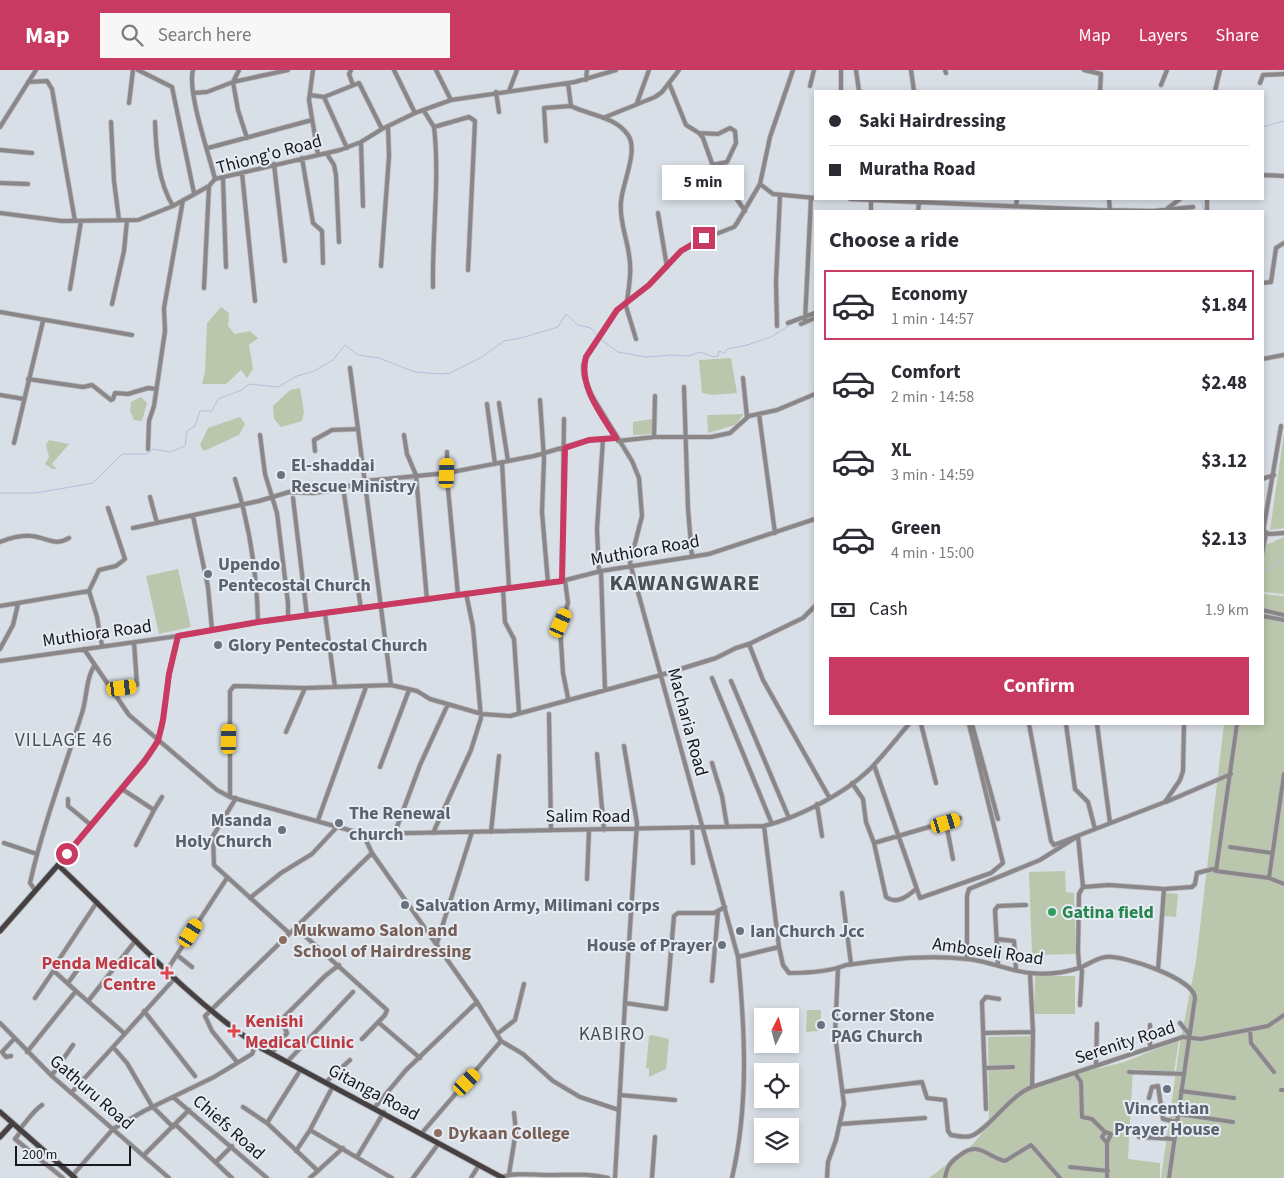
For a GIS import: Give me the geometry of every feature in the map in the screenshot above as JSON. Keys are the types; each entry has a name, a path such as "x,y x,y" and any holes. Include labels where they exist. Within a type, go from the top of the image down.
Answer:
{"main road":[{"path":"0,931 58,865"},
{"name":"Gitanga Road","path":"58,865 210,1011 256,1044 502,1177"},
{"path":"0,1112 74,1177"},
{"path":"0,1136 12,1124"}],"street":[{"path":"0,127 36,70"},
{"path":"129,103 133,70"},
{"path":"138,70 172,87 194,193"},
{"path":"193,70 191,76 193,93 215,179"},
{"path":"239,70 233,82 238,110 247,138"},
{"path":"193,93 207,92 233,82 288,70"},
{"path":"351,70 349,74 353,85"},
{"path":"394,70 415,113"},
{"path":"436,70 451,100"},
{"path":"509,91 517,70"},
{"path":"586,80 587,70"},
{"name":"Thiong'o Road","path":"0,213 74,221 127,220 148,217 209,186 215,179 223,179 274,164 347,148 415,113 451,100 586,80 616,70"},
{"path":"637,103 649,70"},
{"path":"603,118 655,97 679,70"},
{"name":"Macharia Road","path":"732,1178 741,1126 745,1069 738,957 631,566 631,555 640,524 642,502 637,472 592,396 584,377 583,366 594,343 617,310 649,285 681,251 693,243 734,227 760,184 770,137 793,70"},
{"path":"810,86 814,70"},
{"path":"841,70 841,90"},
{"path":"856,70 859,90"},
{"path":"911,70 914,90"},
{"path":"1084,70 1101,72 1100,90"},
{"path":"1161,85 1167,70"},
{"path":"1215,90 1220,70"},
{"path":"311,71 309,100 318,155"},
{"path":"1260,84 1263,75 1284,74"},
{"path":"28,82 46,81 52,89 74,221"},
{"path":"310,95 324,97 359,83 382,129"},
{"path":"568,83 571,106"},
{"path":"669,83 688,128 699,133 718,134 730,128 735,132 736,143 727,162 712,165"},
{"path":"496,92 499,112"},
{"path":"324,97 347,148"},
{"path":"546,141 544,108 571,106 603,118 624,130 632,142 632,153 620,202 630,260 626,302 636,339"},
{"path":"424,111 434,127 438,150 432,245 433,287"},
{"path":"434,127 469,117 475,121 468,270"},
{"path":"208,148 312,120"},
{"path":"111,122 114,181 119,220"},
{"path":"155,122 156,143 165,193 172,206"},
{"path":"381,266 388,126"},
{"path":"699,133 712,165 715,186 732,192 745,211"},
{"path":"361,142 363,206"},
{"path":"0,150 32,153"},
{"path":"326,154 334,165 336,175 340,242"},
{"path":"302,158 313,223 322,231 324,263"},
{"path":"274,164 285,261"},
{"path":"242,173 255,301"},
{"path":"1264,175 1284,176"},
{"path":"223,179 226,267"},
{"path":"0,183 28,184"},
{"path":"760,184 764,190 780,196 813,198 804,319"},
{"path":"204,288 209,186"},
{"path":"777,326 775,309 780,196"},
{"path":"148,449 149,421 165,332 164,308 183,200"},
{"path":"871,200 1016,206 1039,210"},
{"path":"1016,206 1017,200"},
{"path":"1168,208 1179,200"},
{"path":"918,210 919,202"},
{"path":"1147,210 1168,208 1172,210 1193,207"},
{"path":"658,212 667,267"},
{"path":"112,304 124,252 127,220"},
{"path":"70,289 81,221"},
{"path":"1264,283 1271,282 1276,248 1284,243"},
{"path":"0,312 43,321 132,334"},
{"path":"804,319 814,314"},
{"path":"788,323 814,318"},
{"path":"14,443 43,321"},
{"path":"1264,359 1284,355"},
{"path":"350,368 391,686"},
{"path":"743,378 747,417"},
{"path":"28,379 83,388 92,385 111,400 115,393 128,394 148,388 156,389"},
{"path":"684,387 692,557"},
{"path":"133,528 272,498 289,492 313,493 365,481 447,473 544,453 589,440 711,437 730,433 747,417 777,410 814,394"},
{"path":"0,395 24,400"},
{"path":"654,437 655,396"},
{"path":"540,400 544,453 542,512 548,583"},
{"path":"499,403 508,461"},
{"path":"487,404 495,464"},
{"path":"759,414 775,533"},
{"path":"564,419 563,580 568,603 560,627 568,698"},
{"path":"1264,544 1266,533 1264,526 1281,426"},
{"path":"315,451 314,443 318,437 332,430 358,429"},
{"path":"260,435 265,474 277,514 288,603 288,618"},
{"path":"404,435 407,454 416,475 427,600"},
{"path":"603,439 597,536 605,690"},
{"path":"448,452 447,473 458,594"},
{"path":"502,462 509,588"},
{"path":"1264,478 1274,475"},
{"path":"235,479 243,504 258,578 258,622"},
{"path":"343,487 361,609"},
{"path":"150,498 157,524"},
{"path":"293,498 307,616"},
{"path":"102,646 97,617 88,591 99,570 122,563 125,559 108,508"},
{"path":"193,516 208,586 212,630"},
{"name":"Muthiora Road","path":"0,661 178,636 258,622 548,583 631,566 692,557 740,545 814,519"},
{"path":"1266,533 1284,532"},
{"path":"0,542 29,536 54,542 63,542 69,538"},
{"path":"503,589 505,622 514,639 520,712"},
{"path":"0,606 88,591"},
{"path":"433,833 471,750 482,714 466,593"},
{"path":"0,649 13,624 18,604"},
{"path":"84,649 129,715 217,790 230,797 231,688 237,686 305,688 391,686 482,714 510,716 568,698 605,690 716,658 803,618 814,607"},
{"path":"1264,610 1284,615"},
{"path":"325,614 335,687"},
{"path":"1264,616 1284,620"},
{"path":"58,865 122,789 158,741 163,720 169,674 178,636"},
{"path":"111,689 137,685 134,642"},
{"path":"749,644 763,680 829,797"},
{"path":"35,890 30,883 37,854 83,710 91,672 95,665"},
{"path":"712,678 772,824"},
{"path":"731,681 789,818"},
{"path":"318,820 366,687"},
{"path":"286,732 305,688"},
{"path":"380,767 409,690"},
{"path":"394,835 420,765 448,704"},
{"path":"549,714 551,830"},
{"name":"Salim Road","path":"230,797 363,834 394,835 764,826 789,818 852,783 874,765 907,725"},
{"path":"921,725 936,782"},
{"path":"970,725 998,819"},
{"path":"874,765 919,896 924,899 991,872 1003,863 970,725"},
{"path":"1029,725 1051,841 1054,845 1162,804 1230,774"},
{"path":"1066,725 1075,790 1088,802 1095,829"},
{"path":"1097,725 1110,823"},
{"path":"1162,804 1176,787 1183,771 1184,725"},
{"path":"1216,872 1220,832 1237,725"},
{"path":"615,1178 637,829 624,746"},
{"path":"597,754 604,830"},
{"path":"491,832 499,756"},
{"path":"712,763 722,796 726,826"},
{"path":"1269,878 1284,774"},
{"path":"852,783 862,794 866,822 874,843 886,897 890,900 904,899 916,889"},
{"path":"122,789 154,810"},
{"path":"136,845 162,797"},
{"path":"236,798 212,840 214,865 289,933"},
{"path":"68,799 68,806 91,825"},
{"path":"816,804 822,836"},
{"path":"874,843 960,818"},
{"path":"946,823 953,859"},
{"name":"Amboseli Road","path":"764,826 779,947 783,965 789,973 838,968 851,964 914,956 968,959 1030,973 1050,974 1080,968 1095,959 1110,956 1158,970 1179,979 1195,994 1168,1178"},
{"path":"250,898 281,873 312,854 337,827"},
{"path":"692,827 693,863"},
{"path":"587,879 589,830"},
{"path":"437,943 472,832"},
{"path":"363,834 372,853 437,943 501,1041 523,1054 553,1082 597,1104 619,1110"},
{"path":"1078,836 1083,888 1079,894 1078,951 1080,1005"},
{"path":"968,959 967,896 969,889 1040,860 1078,836"},
{"path":"4,843 37,854"},
{"path":"1230,847 1272,853"},
{"path":"237,1062 208,1024 206,1016 372,853"},
{"path":"1083,888 1109,886 1164,889 1192,887 1195,884 1198,873 1213,869 1216,872 1269,878 1284,884"},
{"path":"167,970 227,878"},
{"path":"1158,970 1164,889"},
{"path":"842,893 851,964"},
{"path":"34,998 97,902"},
{"path":"998,965 996,908 1026,905"},
{"path":"625,1003 666,1009 674,916 678,913 718,912 725,907"},
{"path":"712,981 718,912"},
{"path":"295,927 387,1010 362,1039"},
{"path":"997,939 1014,941 1016,969"},
{"path":"89,1000 136,940"},
{"path":"738,957 779,947"},
{"path":"177,955 192,968"},
{"path":"68,983 81,965"},
{"path":"272,1053 287,1033 282,1020 339,965"},
{"path":"827,1178 829,1156 840,1124 844,1104 835,1035 838,968"},
{"path":"54,970 124,1033"},
{"path":"1030,973 1033,1032 1032,1087"},
{"path":"71,1093 175,978"},
{"path":"497,1034 515,1020 524,984"},
{"path":"27,1052 76,991"},
{"path":"288,1062 353,992"},
{"path":"986,1109 982,1000 986,997 999,999"},
{"path":"375,1107 406,1070 477,1002"},
{"path":"144,1011 195,1076"},
{"name":"Serenity Road","path":"842,1092 922,1082 927,1098 945,1100 951,1135 973,1135 1020,1093 1032,1087 1183,1037 1189,1036 1201,1039 1271,1026 1284,1015"},
{"path":"378,1022 420,1058"},
{"path":"1180,1023 1189,1036"},
{"name":"Gathuru Road","path":"0,1024 71,1093 170,1178"},
{"path":"1096,1066 1097,1024"},
{"path":"1150,1026 1150,1048"},
{"path":"1250,1030 1251,1043 1274,1072"},
{"path":"984,1033 1033,1032"},
{"path":"11,1056 6,1057 2,1052 14,1039"},
{"path":"422,1134 501,1041"},
{"path":"74,1177 113,1129 152,1106 211,1078 252,1054 256,1044"},
{"path":"52,1075 73,1045"},
{"path":"113,1047 127,1063 152,1106 232,1178"},
{"path":"326,1082 350,1060"},
{"path":"985,1068 1013,1067"},
{"path":"267,1123 301,1069"},
{"path":"1075,1072 1081,1082 1082,1117 1092,1119 1105,1132 1102,1137 1107,1143 1107,1178"},
{"path":"1129,1072 1184,1074"},
{"path":"296,1150 310,1130 334,1086"},
{"path":"1148,1098 1152,1087 1158,1086 1163,1119 1177,1122"},
{"path":"1181,1091 1234,1098"},
{"path":"620,1095 675,1100"},
{"name":"Chiefs Road","path":"173,1097 267,1178"},
{"path":"42,1105 34,1111 30,1120 20,1131 16,1139 63,1178"},
{"path":"244,1107 267,1123 318,1171"},
{"path":"144,1155 189,1110"},
{"path":"357,1157 384,1112"},
{"path":"509,1174 516,1131 514,1113"},
{"path":"1178,1114 1233,1122"},
{"path":"840,1124 925,1118"},
{"path":"310,1130 392,1178"},
{"path":"652,1178 655,1137"},
{"path":"1139,1137 1174,1140"},
{"path":"29,1151 34,1143"},
{"path":"413,1178 439,1143"},
{"path":"945,1178 951,1162 968,1149 975,1148 1005,1161 1032,1145 1060,1178"},
{"path":"216,1162 232,1146"},
{"path":"310,1178 343,1148"},
{"path":"37,1158 42,1150"},
{"path":"471,1178 479,1165"},
{"path":"1070,1167 1108,1171"},
{"path":"58,1175 63,1168"},
{"path":"502,1177 509,1174 586,1173 608,1178"}],"green space":[{"path":"221,307 229,313 228,326 235,334 250,331 258,338 249,345 253,369 247,378 241,370 226,384 202,384 205,372 207,323"},
{"path":"731,358 737,393 712,395 702,393 699,360"},
{"path":"300,388 304,412 302,421 281,427 274,419 273,406 290,390"},
{"path":"141,397 147,403 142,421 134,420 130,411 131,402"},
{"path":"744,414 735,425 708,433 707,415"},
{"path":"240,417 245,424 239,435 204,451 200,445 208,428"},
{"path":"652,419 653,434 633,435 633,422"},
{"path":"1284,433 1284,528 1270,530"},
{"path":"49,440 69,444 52,464 57,469 52,469 45,464 49,457 46,445"},
{"path":"1284,537 1284,594 1264,592 1264,553 1266,545"},
{"path":"178,569 191,627 159,634 146,576"},
{"path":"1264,594 1284,596 1284,1178 1161,1178 1180,1043 1196,961 1224,725 1264,725"},
{"name":"Gatina field","path":"1065,871 1066,892 1074,893 1076,954 1032,955 1029,872"},
{"path":"1165,893 1178,894 1176,917 1163,916"},
{"path":"1035,976 1075,976 1075,1014 1034,1014"},
{"path":"807,1010 821,1010 821,1028 818,1031 806,1032"},
{"name":"KABIRO","path":"649,1036 669,1039 666,1069 649,1077 649,1069 646,1068"},
{"path":"1031,1036 1035,1084 1124,1062 1179,1040 1174,1072 1133,1069 1128,1159 1160,1163 1160,1178 929,1178 973,1144 989,1125 988,1037"}],"waterway":[{"path":"1264,126 1284,121"},
{"path":"1201,200 1204,210"},
{"path":"0,493 36,493 93,483 122,454 147,454 153,449 170,452 185,446 187,431 195,426 200,411 212,411 218,399 242,390 249,384 278,387 297,376 314,371 333,360 345,345 358,355 379,358 415,372 441,374 450,373 482,357 504,341 558,327 566,314 578,325 591,328 598,336"},
{"path":"806,318 814,316"},
{"path":"600,339 618,352 646,357 689,356 700,352 714,357 718,356 719,351 724,353 727,349 771,337 793,323"},
{"path":"1264,572 1284,559"}],"place":[{"name":"El-shaddai Rescue Ministry","path":"281,475"},
{"name":"Upendo Pentecostal Church","path":"208,574"},
{"name":"Glory Pentecostal Church","path":"218,645"},
{"name":"The Renewal church","path":"339,823"},
{"name":"Msanda Holy Church","path":"282,830"},
{"name":"Salvation Army, Milimani corps","path":"405,905"},
{"name":"Gatina field","path":"1052,912"},
{"name":"Ian Church Jcc","path":"740,931"},
{"name":"Mukwamo Salon and School of Hairdressing","path":"283,940"},
{"name":"House of Prayer","path":"722,945"},
{"name":"Penda Medical Centre","path":"167,973"},
{"name":"Corner Stone PAG Church","path":"821,1025"},
{"name":"Kenishi Medical Clinic","path":"234,1031"},
{"name":"Vincentian Prayer House","path":"1167,1089"},
{"name":"Dykaan College","path":"438,1133"}],"district":[{"name":"KAWANGWARE","path":"685,582"},
{"name":"VILLAGE 46","path":"64,739"},
{"name":"KABIRO","path":"612,1033"}],"route":[{"path":"67,854 151,754 158,741 163,720 169,674 178,636 258,622 562,581 561,543 565,448 589,440 607,437 616,438 592,396 584,377 583,366 586,357 617,310 657,278 681,251 704,238"}]}
